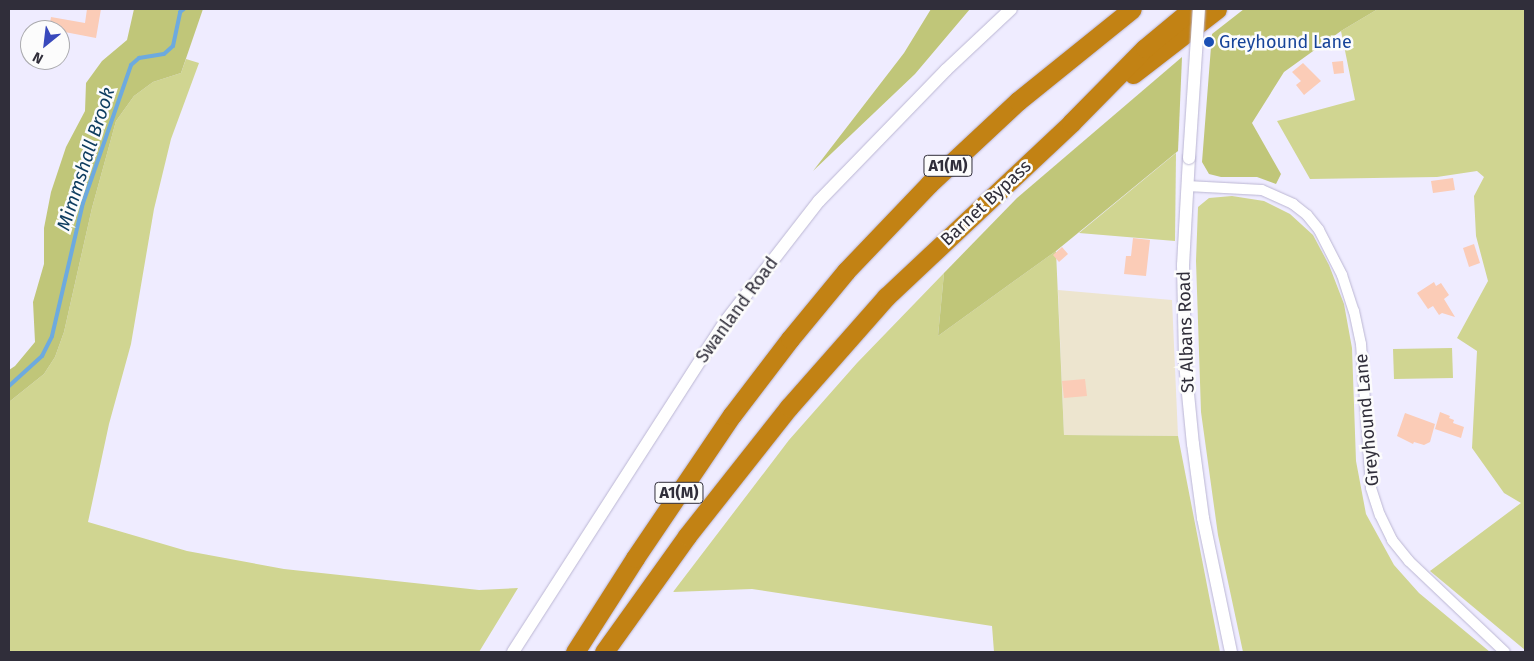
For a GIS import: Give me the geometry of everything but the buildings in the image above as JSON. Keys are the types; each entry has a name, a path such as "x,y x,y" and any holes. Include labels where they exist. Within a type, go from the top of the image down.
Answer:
{"highway":[{"name":"Barnet Bypass","path":"604,652 687,536 789,407 886,297 1071,123 1145,48 1192,9"},
{"name":"A1(M)","path":"1071,123 1217,9"},
{"name":"A1(M)","path":"575,652 635,558 732,415 790,338 846,271 929,184 1018,101 1129,10"}],"street":[{"name":"Swanland Road","path":"513,652 725,322 819,201 946,70 1010,9"},
{"name":"St Albans Road","path":"1199,9 1187,186 1183,295 1185,363 1203,518 1231,652"},
{"name":"Greyhound Lane","path":"1187,186 1262,190 1293,204 1307,215 1319,230 1342,276 1354,311 1361,344 1371,488 1380,516 1392,540 1409,561 1505,652"}],"shaded area":[{"path":"1058,290 1172,300 1178,436 1064,435"}],"green space":[{"path":"134,9 203,9 181,73 153,82 134,96 116,121 92,208 64,332 55,357 44,374 9,402 9,370 15,366 35,342 33,302 44,264 44,228 51,192 66,147 85,111 86,83 102,61 127,40"},
{"path":"931,9 970,9 915,74 813,171 904,53"},
{"path":"1244,9 1378,9 1341,31 1284,72 1252,123 1281,174 1276,184 1257,177 1221,177 1209,174 1202,162 1212,34"},
{"path":"1378,9 1525,9 1525,650 1430,571 1521,503 1504,493 1472,448 1477,351 1457,338 1488,281 1476,236 1474,196 1484,177 1477,171 1437,177 1310,179 1277,121 1355,100 1341,31"},
{"path":"1182,57 1178,151 1056,251 938,336 944,273 1017,198"},
{"path":"186,59 199,63 171,139 154,209 131,344 109,424 88,522 187,551 284,569 479,590 518,588 479,652 9,652 9,402 44,374 55,357 64,332 92,208 116,121 134,96 153,82 181,73"},
{"path":"1176,153 1175,241 1079,233"},
{"path":"1232,196 1264,201 1290,214 1313,235 1329,265 1344,304 1352,348 1356,461 1366,514 1394,565 1419,593 1490,652 1243,652 1218,535 1201,412 1196,261 1198,207 1209,198"},
{"path":"1056,251 1064,435 1178,436 1220,652 994,652 992,626 752,589 673,592 789,440 857,363 944,273 938,336"},
{"path":"1452,348 1453,378 1394,379 1393,349"}],"waterway":[{"name":"Mimmshall Brook","path":"9,386 42,356 52,336 83,203 131,65 139,58 164,54 173,46 180,12 184,9"}],"place":[{"name":"Greyhound Lane","path":"1209,42"}]}
